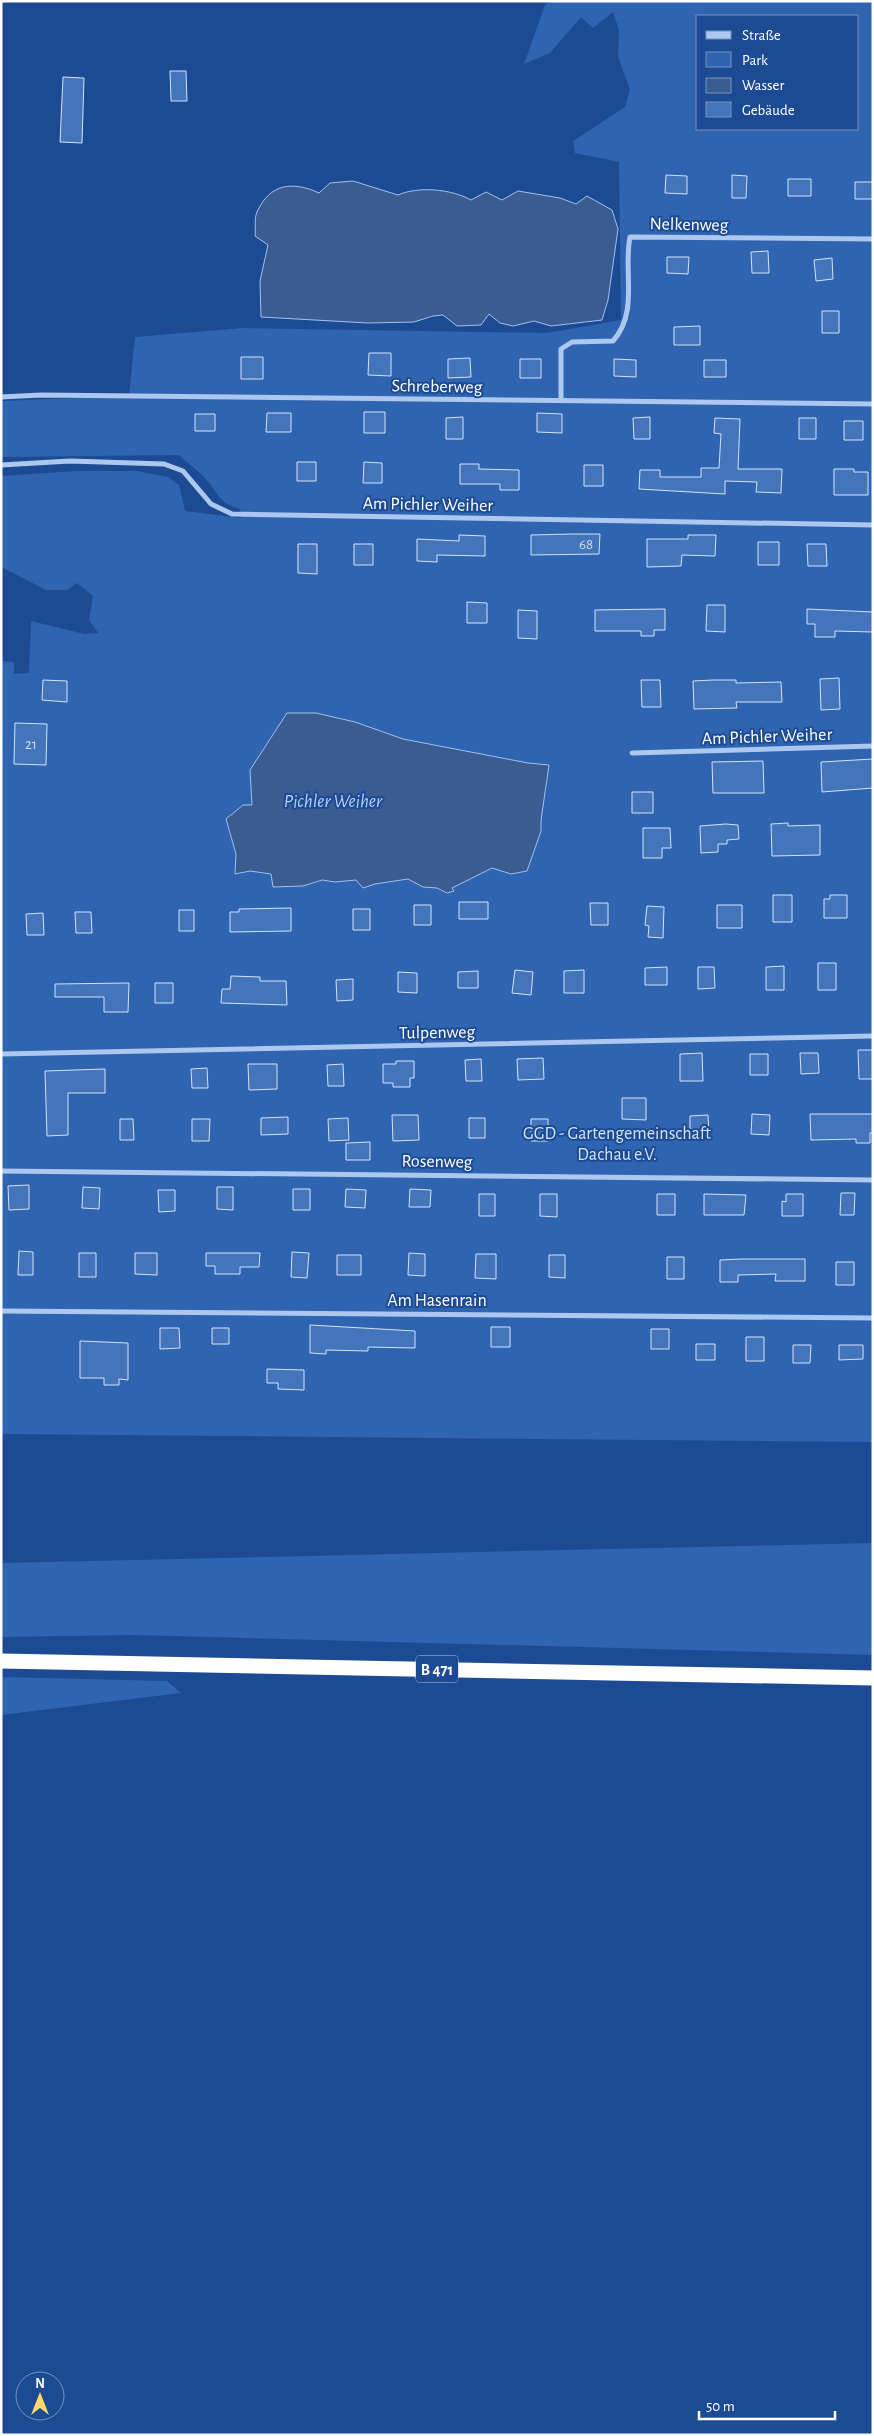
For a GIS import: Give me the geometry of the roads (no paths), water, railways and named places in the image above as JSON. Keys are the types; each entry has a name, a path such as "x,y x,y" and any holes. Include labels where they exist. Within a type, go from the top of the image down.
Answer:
{"highway":[{"name":"B 471","path":"1,1662 873,1678"}],"street":[{"name":"Nelkenweg","path":"561,401 561,349 572,342 614,340 622,331 628,316 627,251 630,237 873,239"},
{"name":"Schreberweg","path":"1,397 41,395 873,404"},
{"name":"Am Pichler Weiher","path":"1,465 70,461 164,464 183,471 211,504 232,514 873,525"},
{"name":"Am Pichler Weiher","path":"632,753 873,746"},
{"name":"Tulpenweg","path":"1,1054 873,1036"},
{"name":"Rosenweg","path":"1,1170 873,1180"},
{"name":"Am Hasenrain","path":"1,1311 873,1318"}],"water":[{"path":"353,181 398,195 415,190 435,190 454,193 471,200 486,192 502,200 518,191 560,198 576,204 587,196 612,210 618,229 608,300 602,320 551,326 534,321 513,326 500,323 489,314 481,325 457,326 443,315 414,322 368,323 261,317 260,281 268,245 255,236 255,220 262,202 275,190 283,187 300,187 319,193 330,183"},
{"name":"Pichler Weiher","path":"287,713 316,713 355,722 403,739 528,763 549,765 541,831 527,871 511,874 492,868 452,888 454,891 447,893 437,888 423,887 408,879 375,884 363,888 356,880 335,882 322,880 303,886 273,887 271,874 250,871 235,874 236,854 226,819 243,805 252,805 250,770"}],"park label":[{"name":"GGD - Gartengemeinschaft Dachau e.V.","path":"617,1143"}]}
